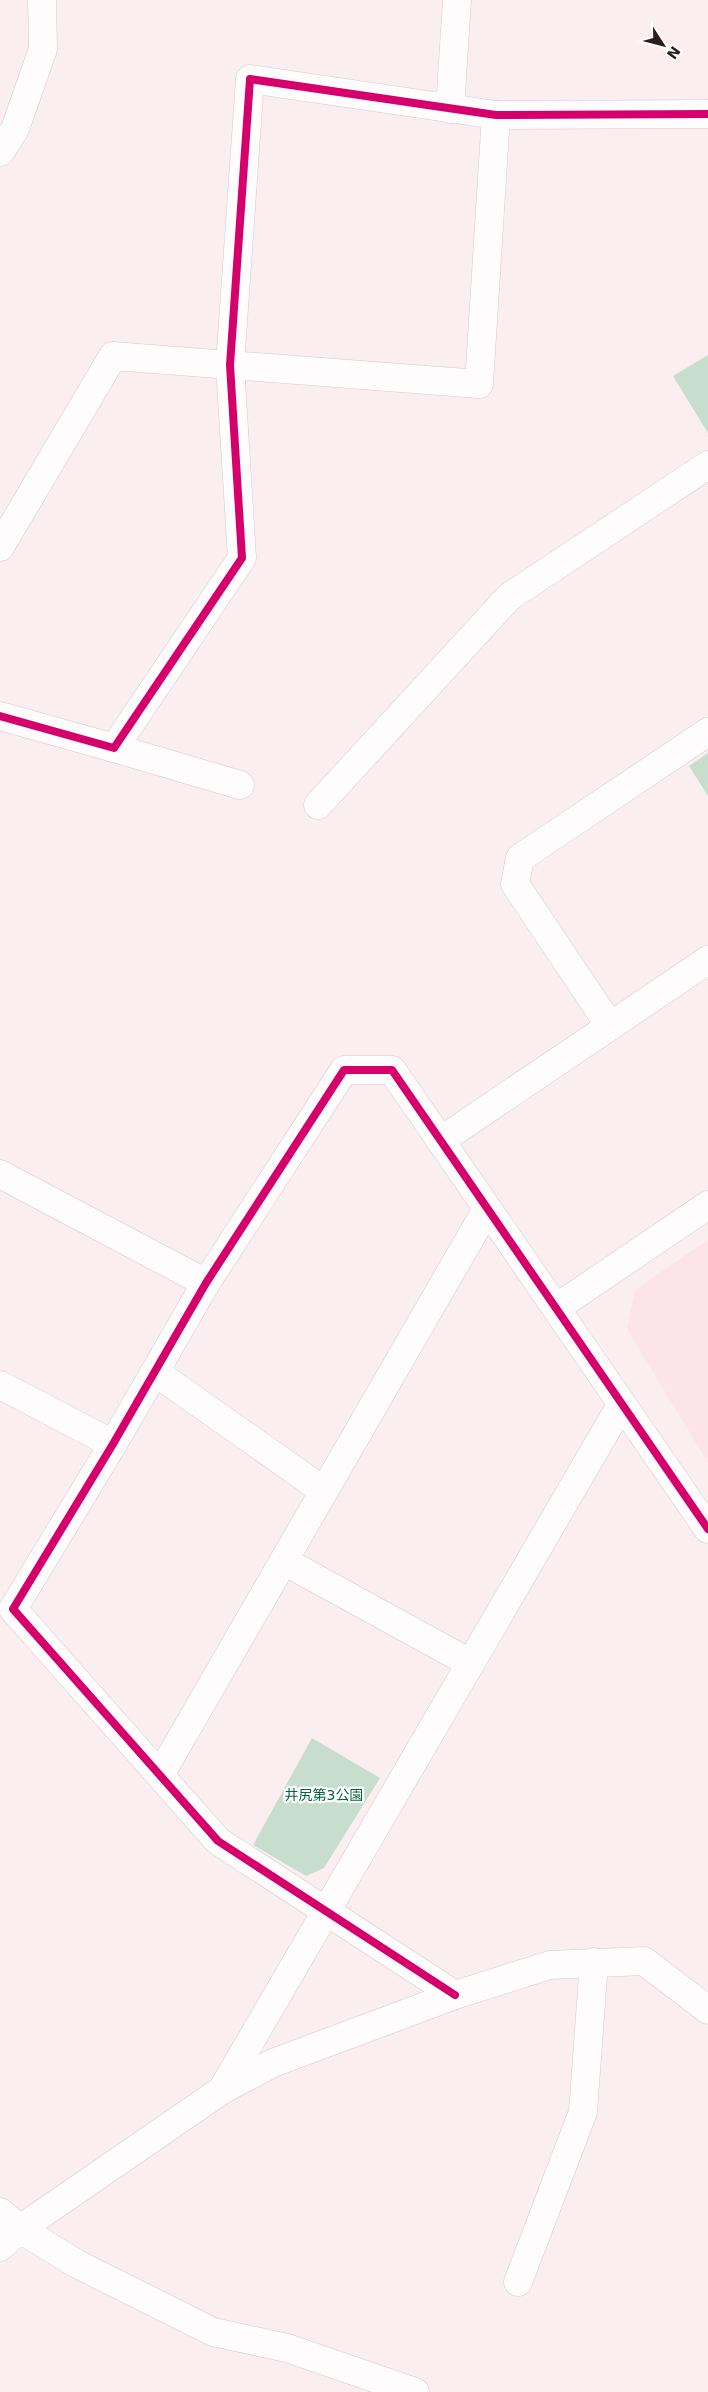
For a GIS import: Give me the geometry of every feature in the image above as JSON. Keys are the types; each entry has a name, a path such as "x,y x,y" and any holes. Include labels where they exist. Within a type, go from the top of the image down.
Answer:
{"street":[{"path":"0,152 15,129 43,49 42,0"},
{"path":"450,109 457,0"},
{"path":"114,748 242,558 230,365 250,79 496,115 708,114"},
{"path":"0,547 113,356 479,384 496,115"},
{"path":"318,805 509,597 708,465"},
{"path":"0,716 240,785"},
{"path":"610,1026 515,884 520,858 708,732"},
{"path":"440,1141 708,960"},
{"path":"455,1995 218,1840 6,1606 113,1444 206,1283 344,1070 392,1070 708,1529"},
{"path":"0,1174 206,1283"},
{"path":"556,1308 708,1205"},
{"path":"160,1775 487,1209"},
{"path":"155,1372 324,1491"},
{"path":"0,1385 113,1444"},
{"path":"222,2090 325,1910 621,1405"},
{"path":"284,1561 470,1663"},
{"path":"0,2247 20,2229 222,2090 273,2063 455,1995 550,1965 644,1961 708,2010"},
{"path":"518,2282 583,2112 594,1962"},
{"path":"0,2212 20,2229 77,2264 213,2332 287,2348 415,2392"}],"shaded area":[{"path":"708,1240 708,1463 627,1329 635,1290"}],"green space":[{"path":"708,355 708,433 673,376"},
{"path":"708,753 708,796 689,766"},
{"name":"井尻第3公園","path":"312,1738 380,1778 324,1868 306,1876 253,1845"}],"cycle path":[{"path":"0,716 114,748 242,558 230,365 250,79 496,115 708,114"},
{"path":"455,1995 218,1841 13,1609 113,1444 206,1283 344,1070 392,1070 708,1529"}]}
